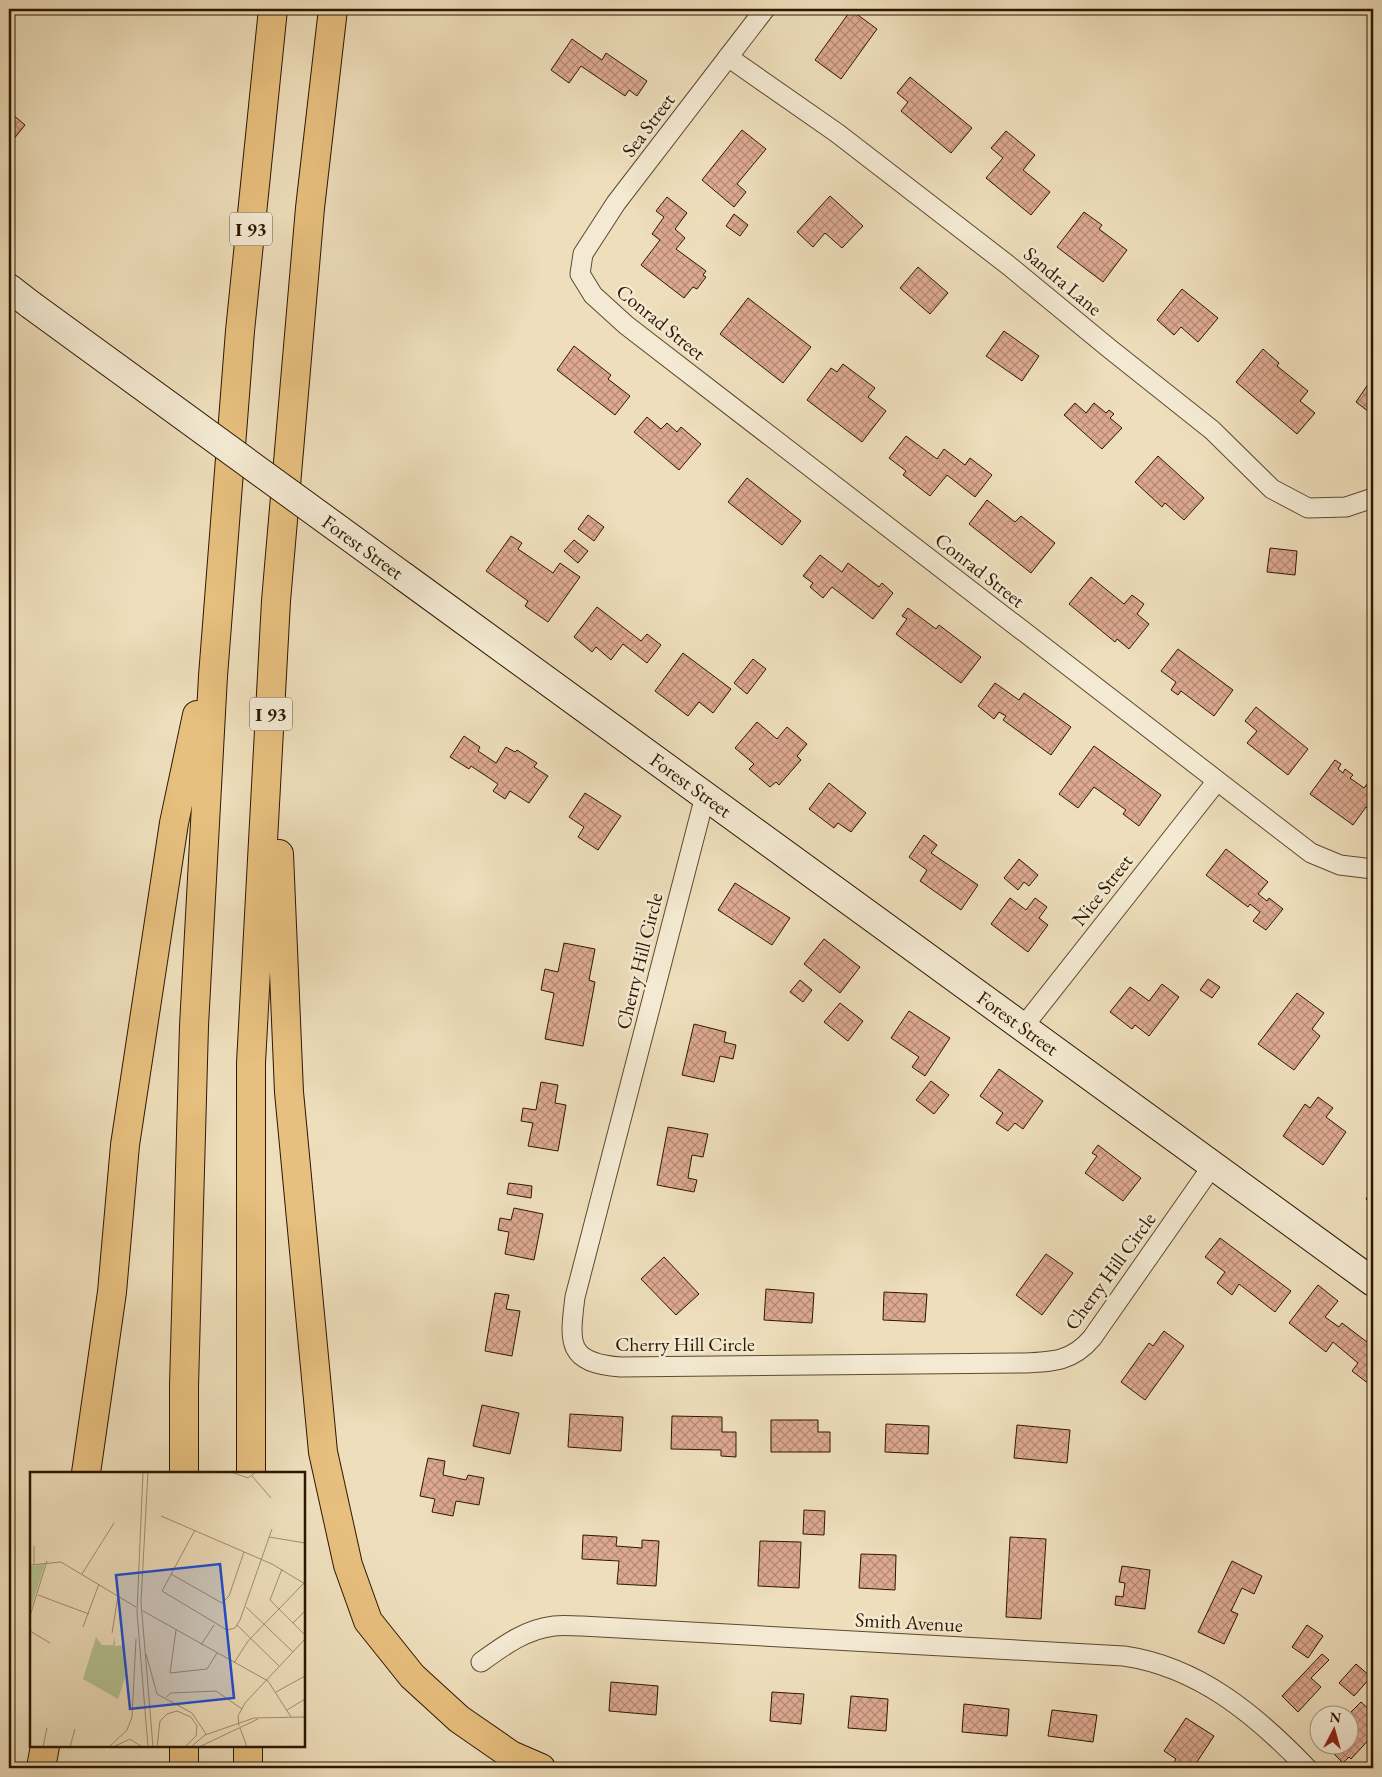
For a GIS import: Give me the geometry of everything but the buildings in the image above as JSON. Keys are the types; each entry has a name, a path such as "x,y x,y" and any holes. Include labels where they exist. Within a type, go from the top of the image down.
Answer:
{"highway":[{"name":"I 93","path":"184,1472 184,1386 194,1026 217,619 240,332 273,9"},
{"name":"I 93","path":"251,1472 251,1063 276,601 310,208 332,9"},
{"path":"86,1472 112,1292 125,1145 174,823 217,619"},
{"path":"272,689 289,1092 323,1452 348,1566 368,1621 412,1676 459,1720 511,1755 541,1768"},
{"path":"41,1768 45,1747"},
{"path":"184,1747 184,1768"},
{"path":"248,1747 248,1768"}],"street":[{"name":"Sea Street","path":"580,274 583,254 610,211 765,9"},
{"name":"Sandra Lane","path":"728,57 837,133 1008,264 1110,349 1212,430 1272,489 1308,508 1346,507 1373,498"},
{"name":"Conrad Street","path":"580,274 593,295 626,325 1311,853 1340,865 1373,869"},
{"name":"Forest Street","path":"9,288 1373,1282"},
{"name":"Nice Street","path":"1023,1027 1217,781"},
{"name":"Cherry Hill Circle","path":"705,796 575,1297 572,1340 578,1354 588,1361 604,1366 621,1368 1022,1363 1050,1362 1070,1357 1077,1353 1092,1338 1213,1165"},
{"name":"Smith Avenue","path":"481,1662 505,1644 530,1632 554,1626 592,1626 1124,1656 1170,1667 1214,1688 1255,1718 1307,1768"}]}
